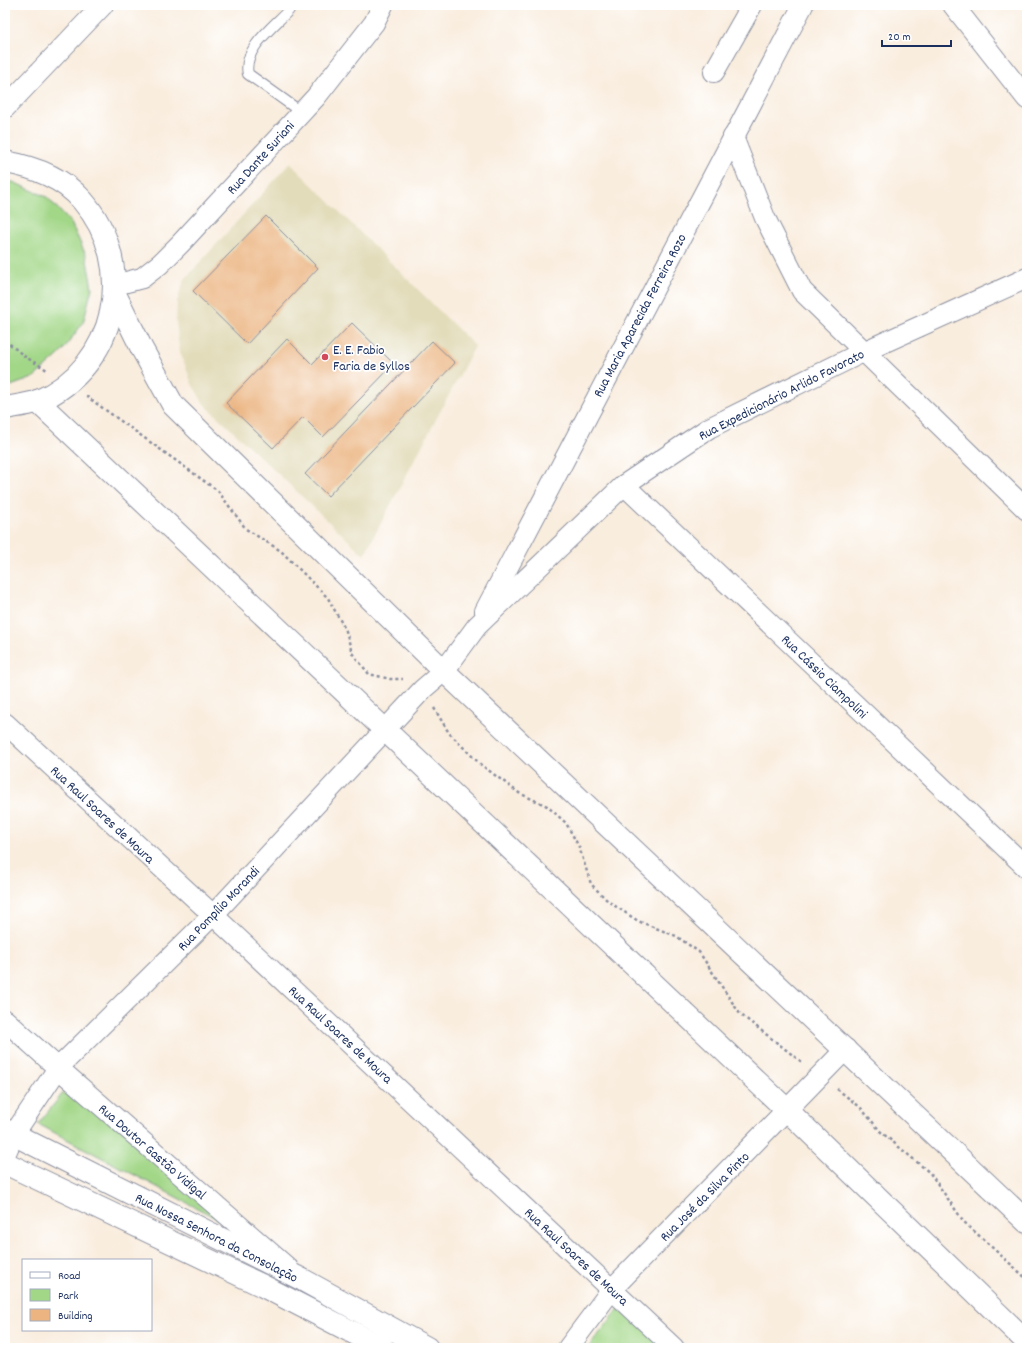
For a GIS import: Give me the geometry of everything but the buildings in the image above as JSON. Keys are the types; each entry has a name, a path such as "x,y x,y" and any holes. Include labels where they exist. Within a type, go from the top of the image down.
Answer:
{"street":[{"path":"5,108 103,5"},
{"name":"Rua Dante Suriani","path":"115,290 142,278 160,264 301,112 374,23 383,5"},
{"path":"714,72 752,5"},
{"name":"Rua Maria Aparecida Ferreira Rozo","path":"477,626 534,514 803,5"},
{"path":"953,5 1027,99"},
{"path":"733,137 764,218 802,290 1027,510"},
{"path":"5,162 30,166 58,180 82,200 100,225 111,254 115,290 108,328 92,358 68,383 37,401 5,408"},
{"name":"Rua Expedicionário Arlido Favorato","path":"444,671 477,626 624,485 709,428 864,352 1027,278"},
{"path":"115,290 142,349 173,405 444,671 846,1049 1027,1222"},
{"path":"37,401 788,1111 1027,1342"},
{"name":"Rua Cássio Ciampolini","path":"624,485 1025,863"},
{"name":"Rua Pompílio Morandi","path":"5,1155 10,1132 58,1068 213,915 385,729 423,689 444,671"},
{"name":"Rua Raul Soares de Moura","path":"5,723 213,915 674,1348"},
{"name":"Rua Doutor Gastão Vidigal","path":"5,1020 58,1068 303,1280"},
{"name":"Rua José da Silva Pinto","path":"568,1348 612,1289 788,1111 820,1075 846,1049"},
{"name":"Rua Nossa Senhora da Consolação","path":"10,1132 303,1280 427,1348"},
{"name":"Rua Nossa Senhora da Consolação","path":"5,1163 263,1286 383,1348"}],"lane":[{"path":"289,10 249,54 247,69 248,74 301,112"}],"path":[{"path":"5,340 24,356 68,383 218,491 246,529 281,551 328,598 346,631 352,653 369,674 390,679 405,679 423,689 449,733 480,764 519,793 547,806 566,823 578,847 591,884 609,902 638,921 676,936 699,952 740,1014 860,1107 881,1132 930,1173 964,1222 1027,1279"}],"shaded area":[{"name":"E. E. Fabio Faria de Syllos","path":"290,163 475,346 364,555 204,404 192,384 179,349 176,321 177,301 184,280"}],"green space":[{"path":"5,181 13,182 47,197 71,223 86,255 92,288 83,323 60,354 33,378 5,388"},
{"path":"76,1077 248,1235 38,1124"},
{"path":"628,1297 678,1348 588,1348"}],"place":[{"name":"E. E. Fabio Faria de Syllos","path":"325,357"}]}
